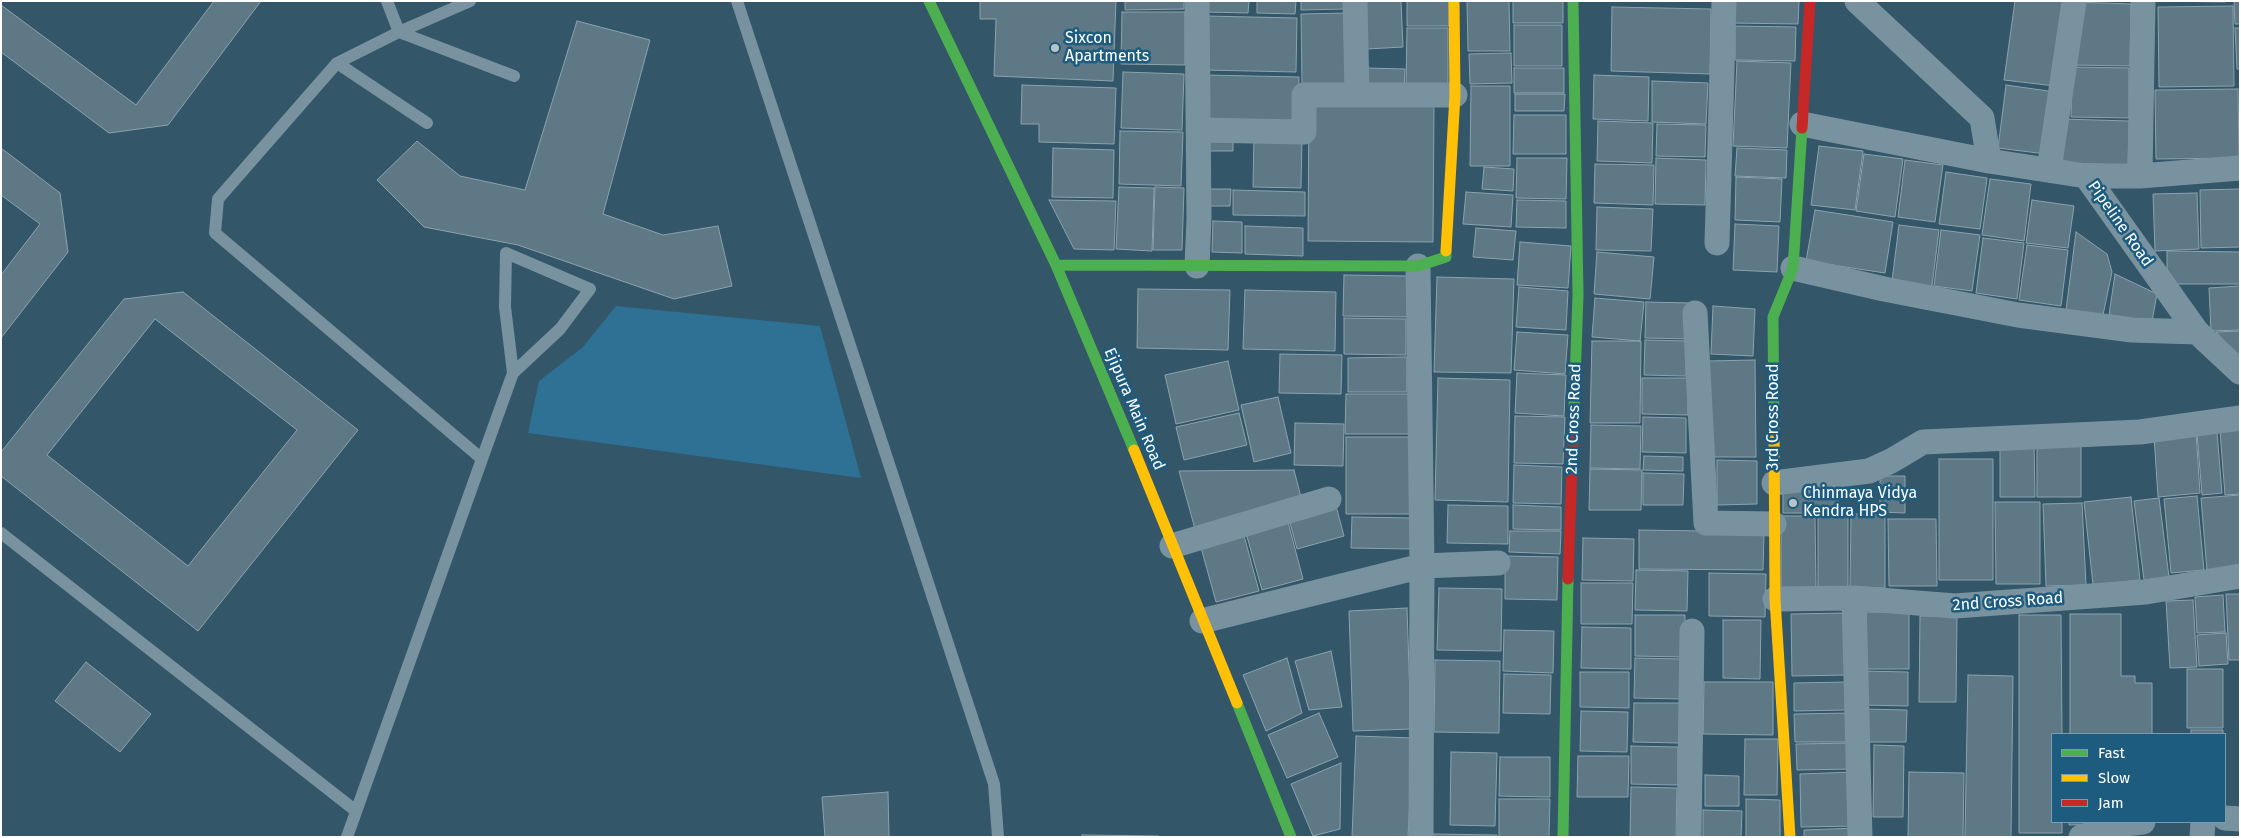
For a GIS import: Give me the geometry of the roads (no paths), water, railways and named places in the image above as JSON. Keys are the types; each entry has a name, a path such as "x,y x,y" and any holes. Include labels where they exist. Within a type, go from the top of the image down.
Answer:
{"street":[{"name":"Ejipura Main Road","path":"929,1 1056,265 1291,837"},
{"path":"1197,1 1197,266"},
{"path":"1355,1 1357,94"},
{"path":"1056,265 1418,266 1446,257 1455,95 1454,1"},
{"name":"2nd Cross Road","path":"1563,837 1569,536 1578,295 1573,1"},
{"path":"1717,242 1724,1"},
{"name":"3rd Cross Road","path":"1790,837 1775,599 1773,317 1793,268 1810,1"},
{"path":"1857,1 1982,118 1989,161"},
{"path":"2140,176 2143,1"},
{"path":"2048,170 2074,2"},
{"path":"1198,130 1304,132 1304,95 1455,95"},
{"name":"Pipeline Road","path":"1802,124 1989,161 2086,176 2197,332 2237,368"},
{"path":"2086,176 2140,176 2240,168"},
{"path":"1418,266 1422,566 1421,837"},
{"path":"1793,268 1884,289 2018,315 2132,330 2197,332"},
{"path":"1695,313 1706,523 1774,524"},
{"path":"1774,483 1870,471 1923,442 2140,432 2240,418"},
{"path":"1172,546 1329,499"},
{"path":"1202,621 1422,566 1498,563"},
{"name":"2nd Cross Road","path":"1775,599 1854,598 1955,606 2146,592 2240,576"},
{"path":"1854,598 1860,837"},
{"path":"1689,837 1692,631"},
{"path":"2226,818 2240,819"},
{"path":"2081,837 2134,823"},
{"path":"2202,837 2203,823"}],"lane":[{"path":"387,1 399,32 514,76"},
{"path":"470,1 399,32 337,63 218,200 215,233 482,459"},
{"path":"737,1 994,784 998,837"},
{"path":"337,63 427,124"},
{"path":"347,837 513,373 505,307 506,253 590,289 560,329 513,373"},
{"path":"1,533 356,811"}],"place":[{"name":"Sixcon Apartments","path":"1055,48"},
{"name":"Chinmaya Vidya Kendra HPS","path":"1793,503"}]}
